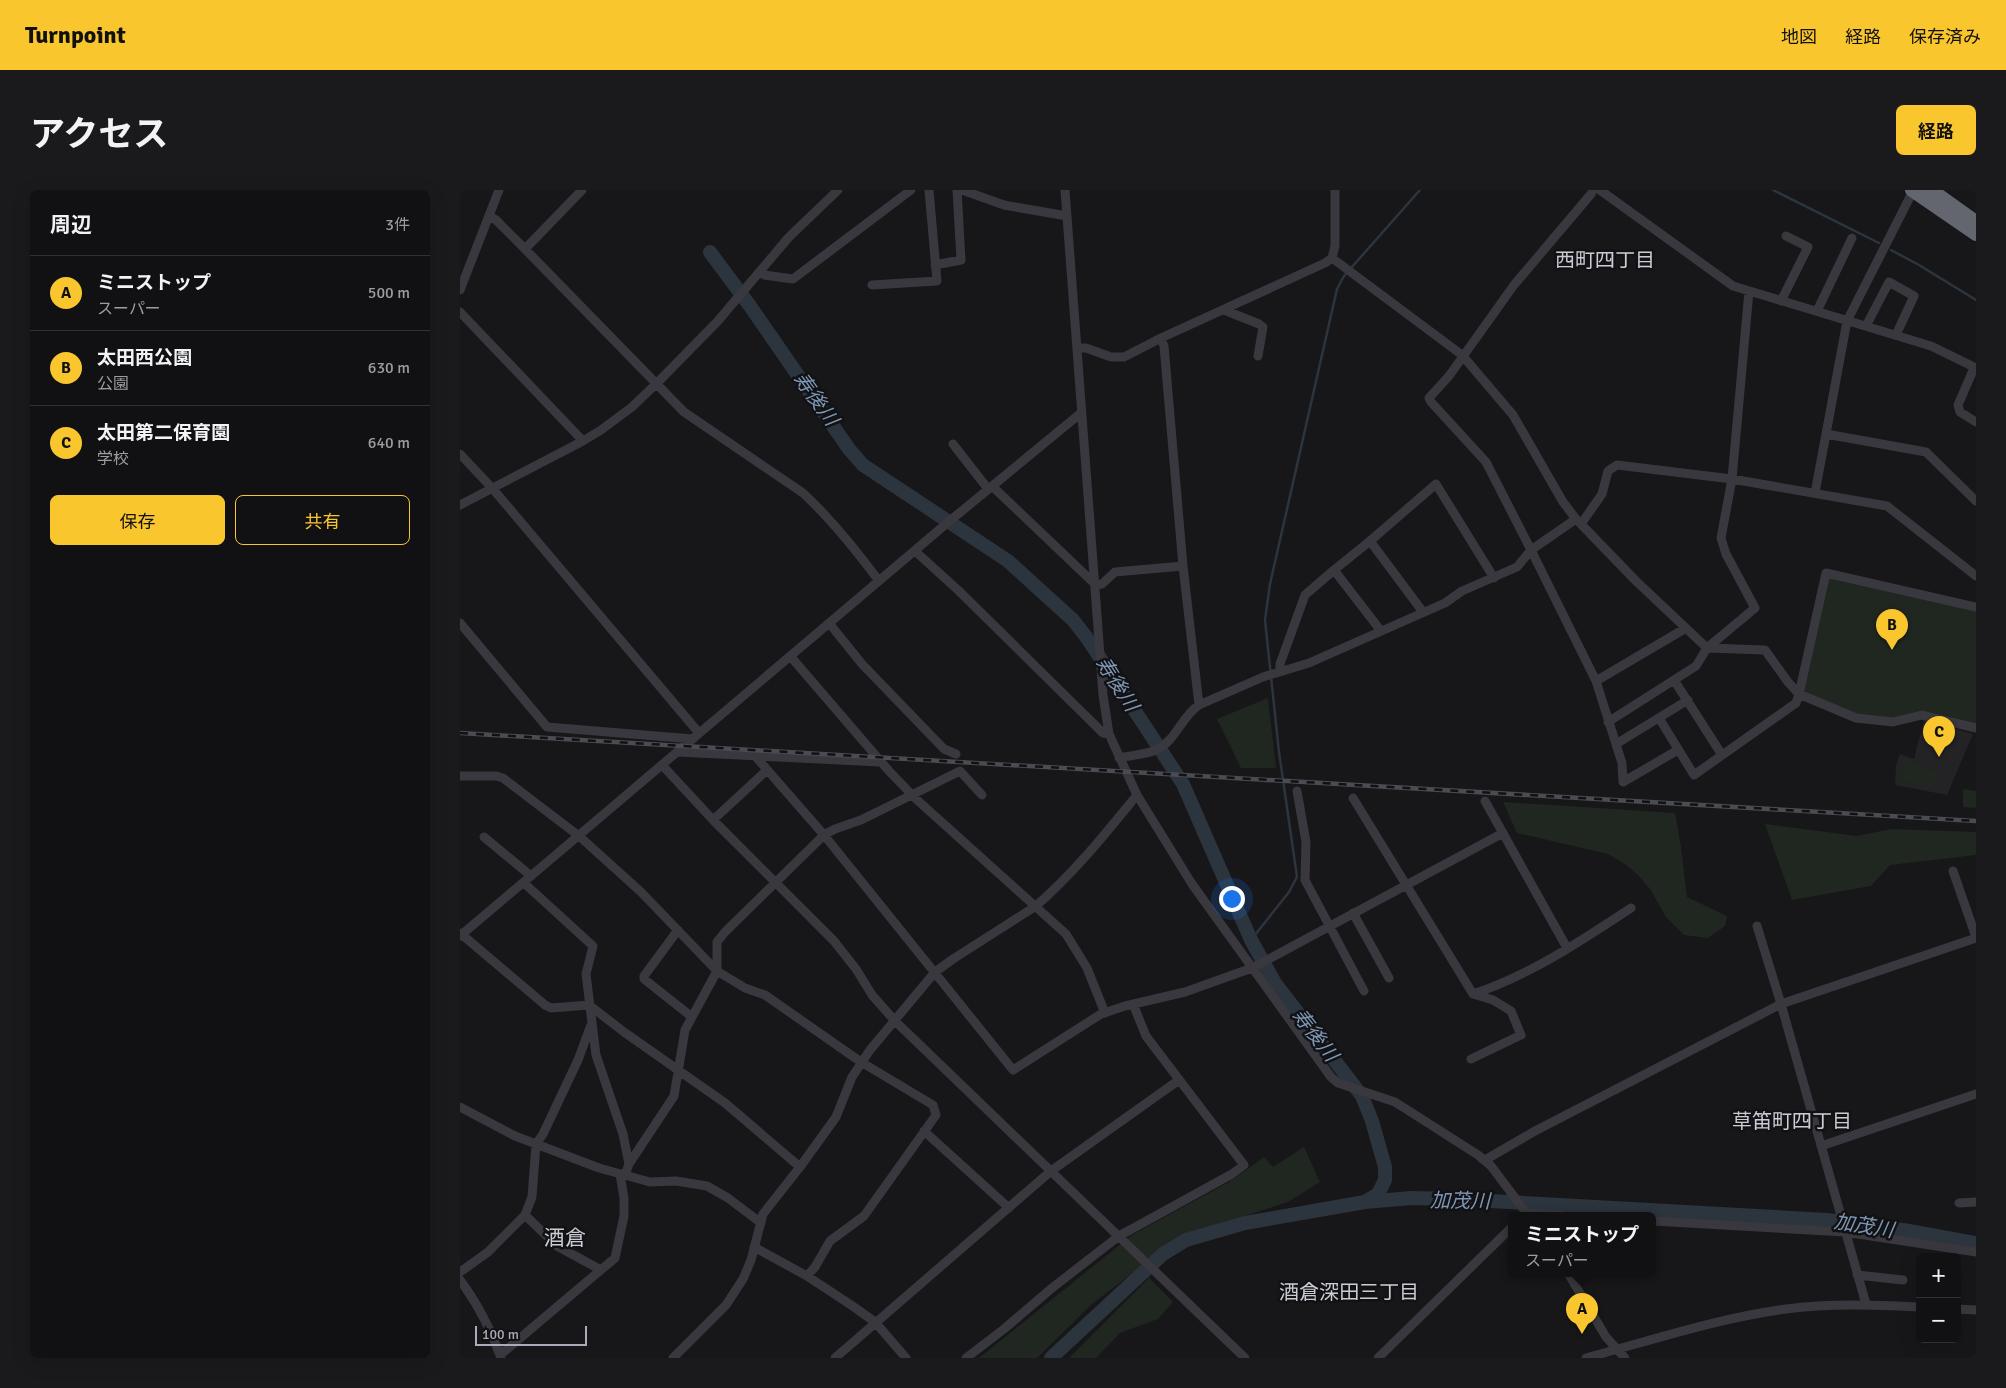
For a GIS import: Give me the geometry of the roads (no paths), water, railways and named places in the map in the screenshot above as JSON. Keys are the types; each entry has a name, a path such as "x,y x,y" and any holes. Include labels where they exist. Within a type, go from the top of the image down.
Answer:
{"highway":[{"path":"1930,190 1976,222"},
{"path":"1912,191 1976,234"}],"street":[{"path":"460,290 499,190"},
{"path":"525,249 582,190"},
{"path":"460,506 583,442 632,407 738,298 789,237 838,190"},
{"path":"760,272 764,275 793,279 912,190"},
{"path":"872,284 937,281 929,190"},
{"path":"935,265 960,260 957,190"},
{"path":"962,190 1004,205 1067,216"},
{"path":"1065,190 1096,585 1098,642 1108,734 1137,795 1192,884 1254,967 1331,1077 1346,1086 1395,1102 1484,1160 1525,1212"},
{"path":"1077,348 1086,348 1111,357 1124,357 1161,338 1325,263 1332,258 1335,246 1335,190"},
{"path":"1593,190 1592,194 1514,285 1448,376 1429,398 1486,462 1531,550 1596,681 1622,763 1623,782 1678,750"},
{"path":"1600,190 1734,286 1931,346 1975,368 1958,405 1960,412 1976,422"},
{"path":"1815,493 1847,321 1912,191"},
{"path":"489,216 496,220 525,249 684,412 803,492 840,532 879,581"},
{"path":"1781,301 1808,247 1786,236"},
{"path":"1817,312 1852,238"},
{"path":"1332,258 1462,355 1513,415 1563,502 1578,522 1636,581 1707,648 1765,650 1799,694 1856,718 1893,722 1922,715 1976,728"},
{"path":"1866,326 1889,282 1914,296 1896,335"},
{"path":"1608,722 1696,666 1707,648 1755,608 1726,554 1721,538 1732,479 1750,291"},
{"path":"1224,310 1263,327 1258,356"},
{"path":"460,312 583,442"},
{"path":"1161,338 1164,346 1183,566 1199,705"},
{"path":"800,1167 725,1103 679,1072 589,1005 551,1008 545,1005 461,934 528,880 949,522 1082,413"},
{"path":"1826,434 1926,452 1976,502"},
{"path":"953,444 990,488 1096,585"},
{"path":"460,454 493,489 696,736"},
{"path":"1119,758 1160,748 1192,709 1199,705 1267,676 1309,663 1445,603 1462,591 1517,567 1531,550 1578,522 1602,494 1608,472 1617,465 1732,479 1888,506 1976,576"},
{"path":"1278,672 1305,595 1436,484 1494,578"},
{"path":"1370,541 1423,612"},
{"path":"915,551 959,591 1103,733 1108,734"},
{"path":"1096,585 1102,584 1115,572 1183,566"},
{"path":"1334,570 1381,631"},
{"path":"1659,718 1694,775 1796,703 1826,573 1976,607"},
{"path":"460,623 547,727 696,736"},
{"path":"830,624 862,664 888,692 944,749 956,754"},
{"path":"1596,681 1686,628"},
{"path":"791,657 880,762 1066,934 1087,968 1105,1013"},
{"path":"1674,680 1722,755"},
{"path":"1616,744 1688,700"},
{"path":"677,752 756,758 880,762"},
{"path":"756,758 824,835 1013,1070 1105,1013 1194,989 1254,967 1503,834"},
{"path":"662,765 712,820 834,941 856,969 872,996 1245,1358"},
{"path":"712,820 767,770"},
{"path":"460,1280 471,1295 495,1339 500,1357 615,1258 620,1243 624,1216 622,1174 674,1096 684,1030 717,971 717,942 824,835 861,820 960,771 982,795"},
{"path":"460,776 496,776 503,778 579,836 641,892 717,971 745,988 766,995 861,1062 933,1105 936,1115 864,1216 830,1241 815,1267 806,1276"},
{"path":"1297,791 1306,842 1305,880 1328,927 1364,991"},
{"path":"673,1358 726,1305 743,1278 763,1214 836,1117 852,1077 861,1062 935,972 952,959 1036,906 1062,882 1099,842 1137,795"},
{"path":"1353,798 1473,994 1493,1000 1511,1012 1521,1035 1471,1058"},
{"path":"1485,801 1567,948"},
{"path":"484,838 592,946 586,974 596,1055 623,1134 629,1164"},
{"path":"1484,1160 1535,1131 1781,1004 1976,937 1953,871"},
{"path":"1473,994 1495,987 1542,964 1630,908"},
{"path":"1353,914 1389,978"},
{"path":"1757,926 1866,1304"},
{"path":"678,930 644,976 644,979 692,1017"},
{"path":"966,1358 1119,1236 1232,1174 1244,1165 1146,1036 1133,1004"},
{"path":"460,1272 488,1252 525,1215 532,1197 536,1144 543,1134 578,1060 591,1022"},
{"path":"835,1358 1051,1171 1179,1080"},
{"path":"1821,1146 1976,1094"},
{"path":"460,1106 515,1136 622,1174 650,1182 676,1181 707,1186 728,1198 761,1223"},
{"path":"924,1132 1008,1208"},
{"path":"1959,1203 1976,1202"},
{"path":"525,1215 557,1246 601,1270"},
{"path":"1656,1221 1844,1230 1976,1252"},
{"path":"1378,1358 1508,1232"},
{"path":"754,1247 806,1276 875,1322 906,1358"},
{"path":"1858,1275 1903,1280"},
{"path":"1570,1277 1606,1337 1625,1358"},
{"path":"1586,1358 1700,1325 1786,1309 1866,1304 1916,1307"},
{"path":"1961,1309 1976,1310"}],"waterway":[{"path":"1251,940 1289,892 1297,877 1279,752 1265,620 1270,584 1337,289 1344,276 1420,190"},
{"path":"1773,190 1879,243"},
{"path":"1891,250 1976,300"},
{"name":"寿後川","path":"710,252 750,306 849,449 863,465 1008,561 1073,620 1087,638 1183,784 1251,940 1275,983 1362,1096 1372,1121 1385,1167 1385,1180 1378,1194 1365,1202"},
{"name":"加茂川","path":"1051,1358 1163,1254 1186,1240 1245,1223 1365,1202 1411,1198 1455,1199 1827,1220 1903,1230 1976,1243"}],"railway":[{"path":"460,733 1976,821"}],"place":[{"name":"太田西公園","path":"1892,650"},
{"name":"太田第二保育園","path":"1939,757"},
{"name":"ミニストップ","path":"1582,1334"}],"district":[{"name":"西町四丁目","path":"1605,260"},
{"name":"草笛町四丁目","path":"1792,1121"},
{"name":"酒倉","path":"565,1238"},
{"name":"酒倉深田三丁目","path":"1349,1292"}]}
